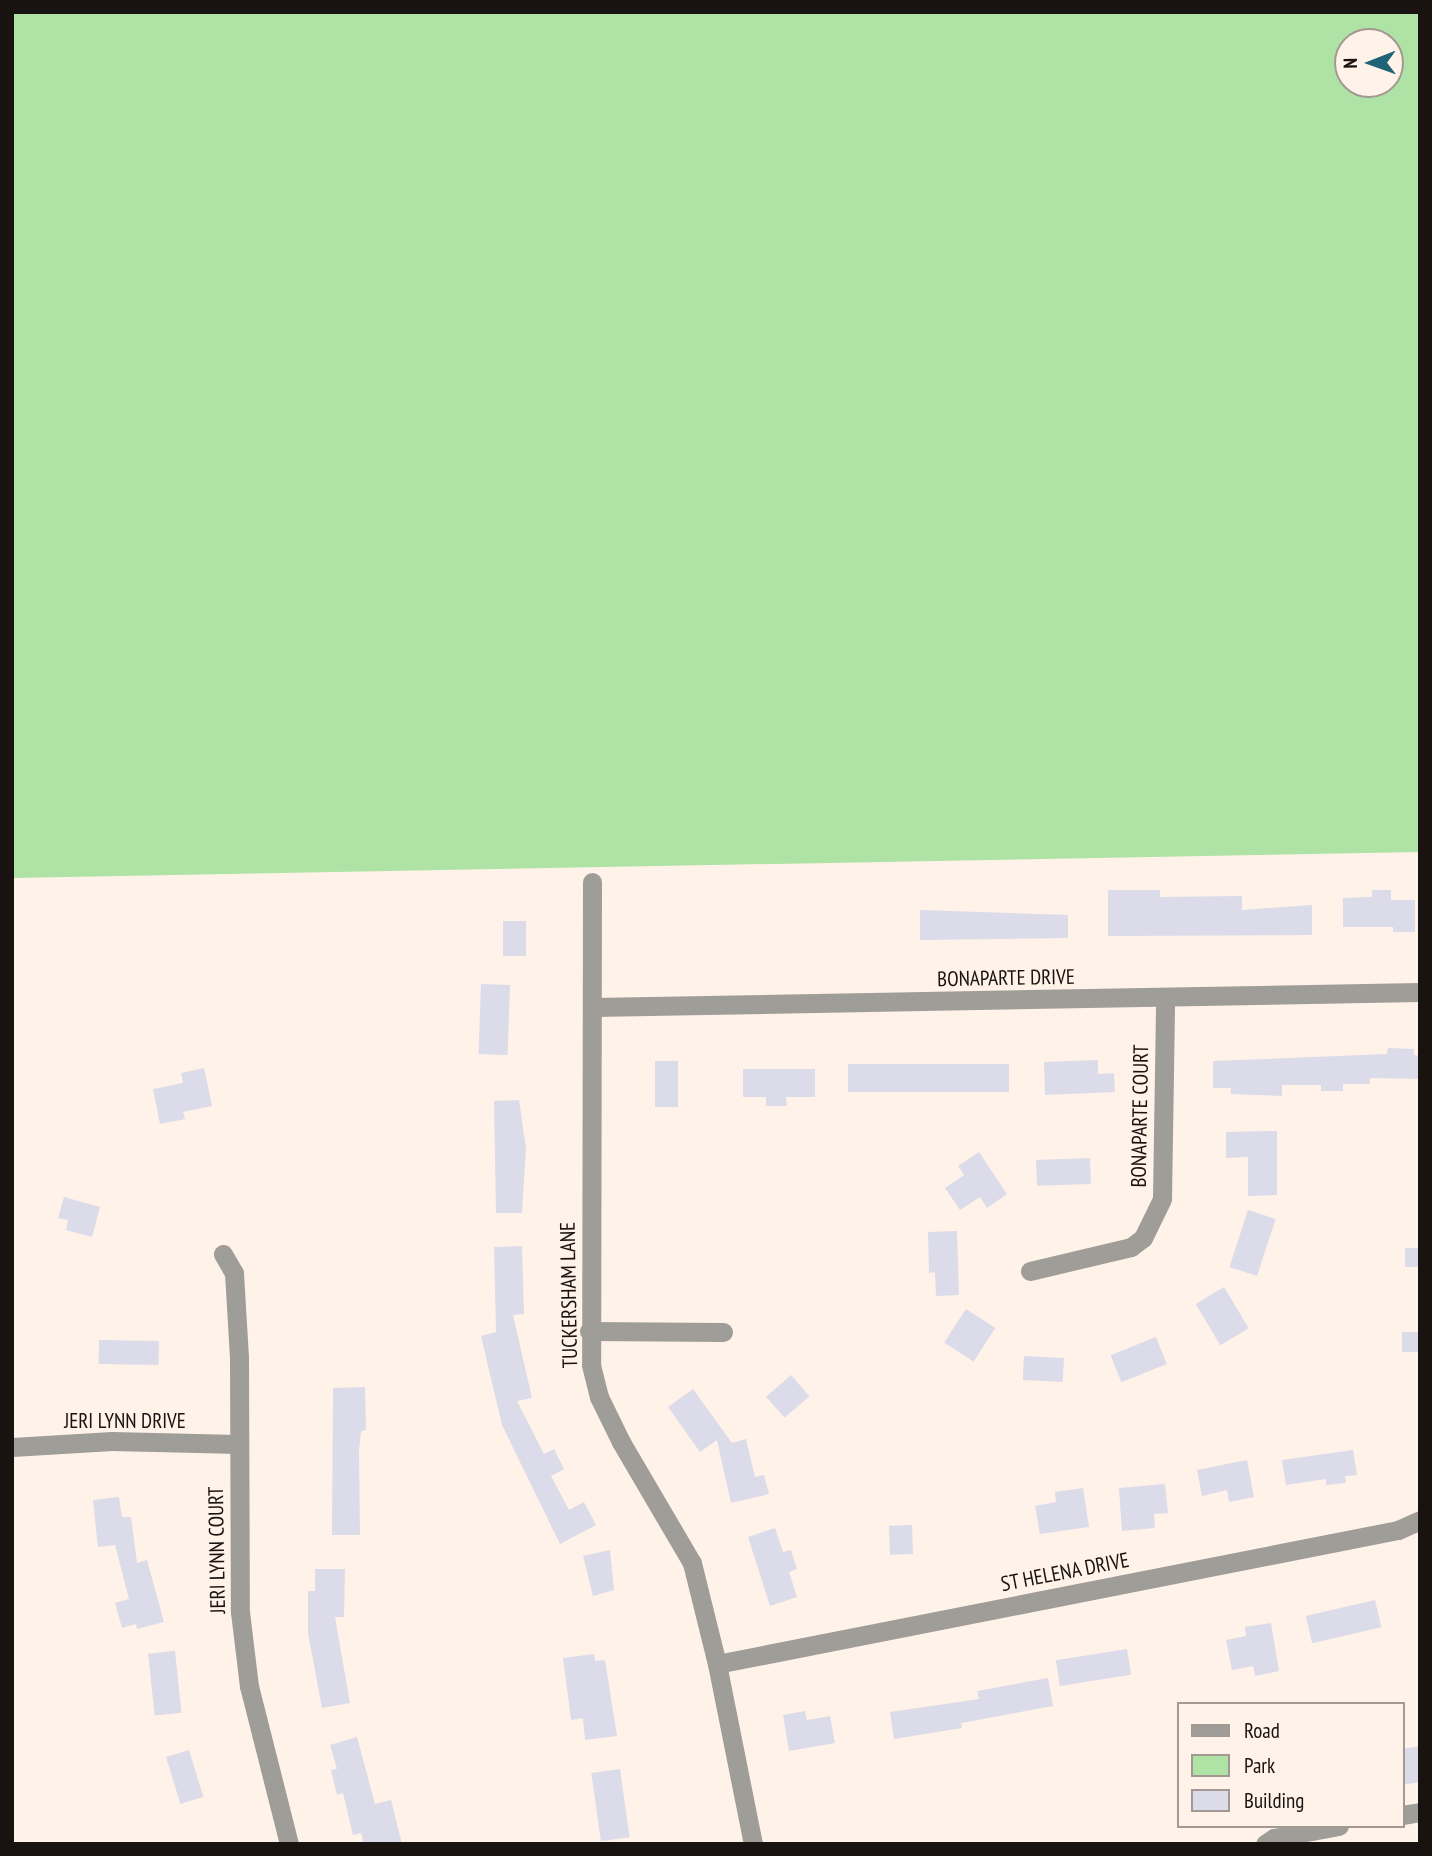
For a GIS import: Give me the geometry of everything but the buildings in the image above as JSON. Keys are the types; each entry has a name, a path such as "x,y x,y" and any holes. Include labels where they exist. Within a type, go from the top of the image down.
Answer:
{"street":[{"name":"TUCKERSHAM LANE","path":"592,882 589,1331 599,1398 692,1563 717,1664 753,1844"},
{"name":"BONAPARTE DRIVE","path":"593,1007 1420,992"},
{"name":"BONAPARTE COURT","path":"1030,1271 1131,1247 1143,1238 1162,1199 1165,998"},
{"name":"JERI LYNN COURT","path":"223,1254 234,1273 240,1612 249,1686 289,1844"},
{"path":"589,1331 723,1332"},
{"name":"JERI LYNN DRIVE","path":"12,1447 112,1441 238,1444"},
{"name":"ST HELENA DRIVE","path":"717,1664 1398,1530 1420,1520"},
{"path":"1265,1844 1274,1838 1328,1828"}],"green space":[{"path":"12,12 1420,12 1420,852 12,878"}]}
